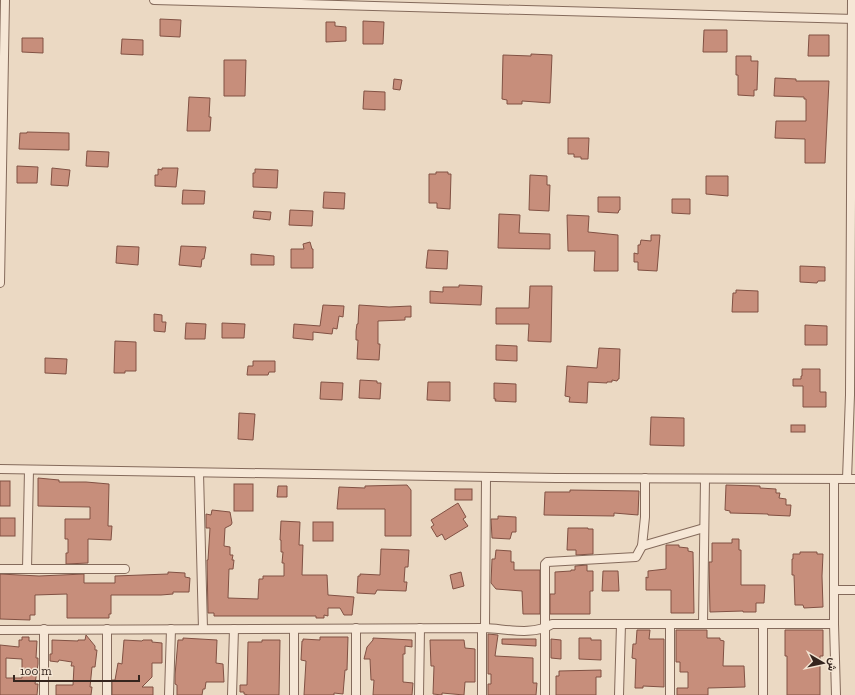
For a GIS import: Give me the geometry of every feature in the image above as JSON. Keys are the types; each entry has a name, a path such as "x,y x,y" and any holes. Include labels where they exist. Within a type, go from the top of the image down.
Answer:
{"street":[{"path":"0,283 5,0"},
{"path":"154,0 854,18"},
{"path":"0,469 486,477 851,479 854,18 852,0"},
{"path":"27,569 29,470"},
{"path":"199,473 203,629"},
{"path":"482,695 486,477"},
{"path":"545,695 546,628 544,564 547,562 636,557 642,546 645,517 645,478"},
{"path":"703,624 705,479"},
{"path":"834,479 834,624 836,695"},
{"path":"642,546 704,528"},
{"path":"0,569 125,569"},
{"path":"834,590 855,590"},
{"path":"0,630 484,628 529,631 546,628 552,624 834,624"},
{"path":"619,695 621,624"},
{"path":"670,624 670,695"},
{"path":"763,624 763,695"},
{"path":"356,628 356,695"},
{"path":"419,695 420,628"},
{"path":"44,629 44,695"},
{"path":"107,695 108,629"},
{"path":"169,695 171,629"},
{"path":"232,695 234,629"},
{"path":"294,629 294,695"}],"building":[{"path":"160,19 181,20 180,37 160,36"},
{"path":"363,21 384,22 383,44 363,44"},
{"path":"326,22 335,22 335,26 346,27 346,41 326,42"},
{"path":"704,30 727,30 727,52 703,52"},
{"path":"809,35 829,35 829,56 808,56"},
{"path":"22,38 43,38 43,53 22,52"},
{"path":"122,39 143,40 143,55 121,54"},
{"path":"531,54 552,55 550,103 522,101 522,104 507,104 507,100 502,99 503,55 531,56"},
{"path":"736,56 751,56 751,61 758,61 757,90 754,90 754,96 738,95"},
{"path":"224,60 246,60 245,96 224,96"},
{"path":"775,78 796,79 796,81 829,81 825,163 805,163 805,139 775,138 776,121 806,121 806,99 804,99 804,97 774,96"},
{"path":"394,79 402,80 400,90 393,89"},
{"path":"364,91 385,92 385,110 363,109"},
{"path":"189,97 210,98 210,131 187,131"},
{"path":"20,133 69,133 69,150 19,149"},
{"path":"568,138 589,138 588,159 581,159 581,157 574,157 574,154 568,154"},
{"path":"87,151 109,152 108,167 86,166"},
{"path":"17,166 38,167 37,183 17,183"},
{"path":"52,168 70,170 68,186 51,185"},
{"path":"162,168 178,168 176,187 155,186 155,175 158,175 158,169 162,170"},
{"path":"255,169 278,170 277,188 253,187 253,173 255,173"},
{"path":"436,172 448,172 448,174 451,174 450,209 437,208 437,203 429,203 429,174 436,174"},
{"path":"530,175 547,176 547,185 550,185 549,211 529,210"},
{"path":"706,176 728,176 728,196 706,194"},
{"path":"183,190 205,191 204,204 182,204"},
{"path":"324,192 345,193 344,209 323,208"},
{"path":"598,197 620,197 620,210 618,213 598,212"},
{"path":"672,199 690,199 690,214 672,213"},
{"path":"290,210 313,211 312,226 289,225"},
{"path":"254,211 271,212 270,220 253,218"},
{"path":"499,214 520,215 519,233 550,234 550,249 498,248"},
{"path":"567,215 589,216 588,232 618,235 618,271 594,271 595,251 568,251"},
{"path":"651,235 660,235 657,271 638,270 638,262 634,262 634,253 638,254 638,245 640,245 641,240 651,241"},
{"path":"310,242 313,249 313,268 291,268 291,249 304,249 303,244"},
{"path":"117,246 139,247 138,265 116,263"},
{"path":"181,246 206,247 201,267 179,265"},
{"path":"428,250 448,251 447,269 426,268"},
{"path":"251,254 274,256 274,265 251,265"},
{"path":"800,266 825,267 825,281 818,281 817,283 800,282"},
{"path":"459,285 482,286 481,305 430,303 430,291 443,292 443,287 459,287"},
{"path":"530,286 552,286 551,342 528,341 529,324 496,324 496,308 529,308"},
{"path":"736,290 758,291 758,312 732,312 733,293 736,293"},
{"path":"323,305 344,306 343,317 339,316 337,329 333,328 332,334 313,332 313,340 293,338 294,324 320,326"},
{"path":"359,305 389,307 411,306 411,317 405,317 405,320 378,321 378,344 380,344 379,360 357,359 358,340 356,340 356,331"},
{"path":"154,314 162,315 162,322 166,322 165,332 154,331"},
{"path":"186,323 206,324 205,339 185,339"},
{"path":"222,323 245,324 244,338 222,338"},
{"path":"805,325 827,326 827,345 805,345"},
{"path":"115,341 136,342 136,371 114,373"},
{"path":"496,345 517,346 517,361 496,360"},
{"path":"599,348 620,349 619,379 617,381 612,380 612,382 607,383 588,382 587,403 569,402 570,397 565,396 567,366 597,368"},
{"path":"45,358 67,359 66,374 45,373"},
{"path":"253,361 275,361 275,372 269,372 268,375 247,375 248,366 253,366"},
{"path":"802,369 820,369 820,392 826,392 826,407 803,407 803,386 793,386 793,379 801,379"},
{"path":"360,380 377,381 377,383 381,383 380,399 359,398"},
{"path":"321,382 343,383 342,400 320,399"},
{"path":"428,382 450,382 450,401 427,400"},
{"path":"494,383 516,384 516,402 495,401"},
{"path":"239,413 255,414 253,440 238,439"},
{"path":"651,417 684,418 684,446 650,445"},
{"path":"791,425 805,425 805,432 791,432"},
{"path":"38,478 59,480 59,482 109,484 108,526 112,526 111,540 88,539 88,563 66,564 68,539 65,539 65,519 90,519 90,507 38,506"},
{"path":"0,481 10,481 10,506 0,506"},
{"path":"234,484 253,484 253,511 234,511"},
{"path":"407,485 411,490 411,536 385,536 385,509 337,509 339,487 365,488 365,486"},
{"path":"726,485 760,486 760,488 776,489 776,493 780,493 779,498 786,499 786,505 791,505 790,516 730,513 730,511 725,510"},
{"path":"278,486 287,486 287,497 277,497"},
{"path":"455,489 472,489 472,500 455,500"},
{"path":"570,490 639,491 638,515 614,513 614,516 544,515 545,492 570,492"},
{"path":"458,503 466,517 463,519 468,526 445,540 442,534 437,537 431,527 434,525 431,520"},
{"path":"212,510 230,512 232,523 225,528 224,546 230,547 230,555 233,555 232,560 234,560 233,569 229,569 228,598 258,599 259,579 263,579 263,576 284,576 284,563 282,563 283,552 281,552 280,540 281,521 300,522 299,545 303,545 302,575 327,575 328,595 354,597 352,615 344,615 340,608 328,608 328,616 324,615 324,618 316,618 316,616 214,616 214,613 208,613 207,560 210,528 206,528 206,514 211,515"},
{"path":"498,516 516,517 516,532 512,532 510,539 492,538 491,519 498,519"},
{"path":"0,518 15,518 15,536 0,536"},
{"path":"313,522 333,522 333,541 313,541"},
{"path":"568,528 593,529 593,554 576,555 576,550 567,550"},
{"path":"732,539 739,539 739,550 741,550 741,585 765,585 764,603 756,603 756,612 710,612 709,562 712,562 712,543 732,543"},
{"path":"666,545 679,545 679,547 688,548 688,551 693,552 694,613 671,613 671,590 646,590 646,577 648,578 648,571 666,569"},
{"path":"381,549 409,550 408,567 405,567 404,582 407,582 406,591 377,590 375,594 357,593 358,576 360,576 360,574 380,575"},
{"path":"496,550 511,551 511,562 514,562 514,570 540,570 540,614 523,614 522,591 496,589 491,583 492,559 495,559"},
{"path":"800,552 817,552 817,554 823,554 823,607 804,608 803,605 795,605 792,559 793,554 800,554"},
{"path":"587,565 587,571 593,571 593,591 590,591 590,614 550,614 550,594 555,594 555,572 571,571 575,570 575,566"},
{"path":"603,571 618,571 619,591 602,591"},
{"path":"168,572 185,573 185,577 190,578 189,592 173,592 173,594 161,595 111,595 111,614 109,614 109,618 67,618 67,594 35,595 35,615 30,615 30,620 0,619 0,574 39,576 84,574 84,583 115,583 115,576 168,574"},
{"path":"461,572 464,586 453,589 450,575"},
{"path":"637,630 650,630 649,639 664,639 664,687 643,686 643,688 635,688 636,659 632,658 633,644 636,644"},
{"path":"676,630 707,630 707,638 720,638 720,640 724,641 723,666 744,666 745,687 708,688 708,695 677,695 677,688 688,688 688,672 680,672 680,662 676,662"},
{"path":"785,630 823,630 823,656 820,656 820,695 787,695"},
{"path":"488,634 498,635 495,656 533,658 533,683 537,683 536,695 488,695 488,684 491,684 491,674 488,674"},
{"path":"86,635 95,646 95,650 97,650 95,667 92,667 90,687 92,687 91,695 56,695 56,685 73,685 74,666 71,666 72,662 59,660 58,662 50,661 50,654 52,654 52,640 85,640"},
{"path":"22,637 29,637 29,641 37,641 36,658 38,658 38,664 35,684 38,684 37,695 0,695 0,645 19,647 19,640 22,640","holes":["6,658 22,659 22,678 6,678"]},
{"path":"320,637 348,637 347,670 345,670 343,694 334,693 334,695 304,695 306,661 301,660 302,641 303,639 320,640"},
{"path":"183,638 217,640 216,663 223,664 224,682 206,682 202,695 177,695 175,675 178,640 183,640"},
{"path":"373,638 412,640 412,647 405,646 405,654 403,654 403,682 413,683 412,695 373,695 374,680 371,680 370,659 364,659 367,647"},
{"path":"579,638 601,640 601,660 579,659"},
{"path":"502,639 536,639 536,646 502,644"},
{"path":"551,639 561,640 561,659 551,658"},
{"path":"124,640 152,640 152,642 162,643 162,663 152,663 152,677 142,687 153,687 153,695 112,695 112,680 115,680 118,663 122,664"},
{"path":"262,640 280,640 279,695 248,695 244,694 244,692 240,692 240,685 247,685 248,642 262,642"},
{"path":"430,640 464,640 465,648 475,649 475,682 465,682 464,695 442,693 442,695 433,694 434,666 431,666"},
{"path":"601,670 601,677 596,677 596,695 556,695 556,676 559,676 559,671"}]}
